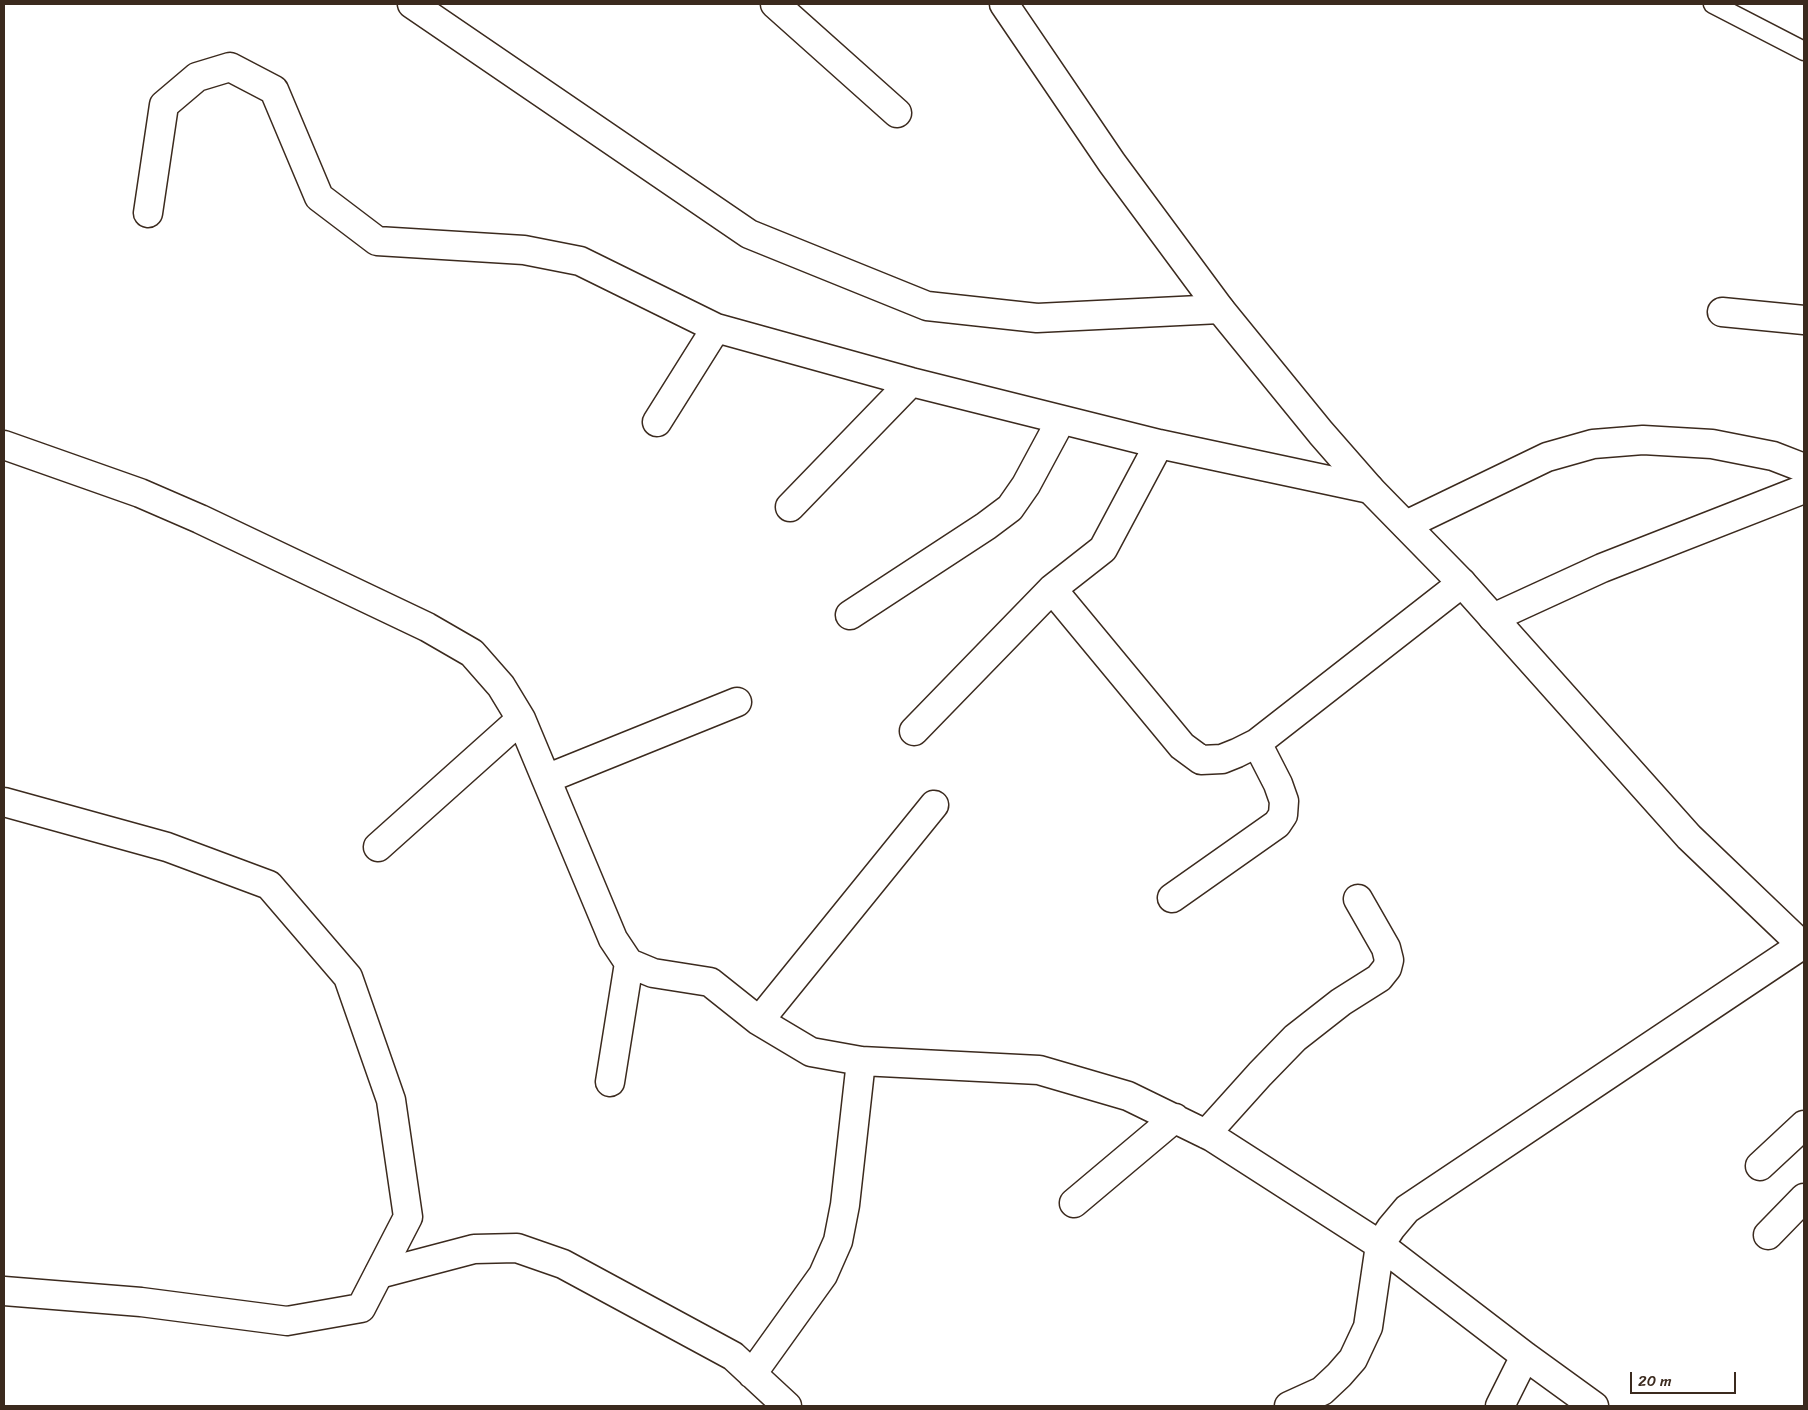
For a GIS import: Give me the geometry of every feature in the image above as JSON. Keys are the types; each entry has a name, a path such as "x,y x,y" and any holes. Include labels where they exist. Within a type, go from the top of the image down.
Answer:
{"street":[{"path":"412,4 749,234 927,306 1036,318 1220,309"},
{"path":"775,4 897,113"},
{"path":"1004,4 1112,163 1220,309 1321,433 1370,489 1462,582 1689,837 1803,946 1407,1209 1380,1245 1368,1327 1353,1359 1320,1399 1289,1406"},
{"path":"148,213 164,105 197,77 230,67 274,90 319,197 377,241 524,250 580,261 716,328 911,382 1158,444 1370,489"},
{"path":"1722,312 1804,320"},
{"path":"657,422 716,328"},
{"path":"790,507 911,382"},
{"path":"850,615 986,526 1010,508 1026,485 1061,420"},
{"path":"1406,525 1547,457 1593,444 1643,440 1712,444 1773,456 1804,468"},
{"path":"914,731 1052,589 1102,549 1158,444"},
{"path":"4,445 140,493 200,518 427,627 472,653 501,686 521,719 613,939 629,963 653,973 710,982 759,1021 811,1052 860,1061 1039,1070 1128,1096 1206,1134 1380,1245 1525,1356 1594,1406"},
{"path":"1493,618 1602,568 1804,489"},
{"path":"1052,589 1182,746 1201,760 1222,759 1237,754 1257,743 1462,582"},
{"path":"546,779 736,702"},
{"path":"378,847 521,719"},
{"path":"1172,898 1277,824 1283,815 1284,801 1278,784 1257,743"},
{"path":"4,802 168,847 269,885 348,977 392,1100 408,1217 361,1308 287,1321 141,1302 4,1290"},
{"path":"759,1021 934,805"},
{"path":"1206,1134 1295,1038 1341,1002 1379,978 1387,968 1389,960 1386,948 1358,899"},
{"path":"610,1082 629,963"},
{"path":"752,1374 823,1275 838,1241 845,1205 860,1061"},
{"path":"1074,1203 1175,1118"},
{"path":"1760,1166 1804,1125"},
{"path":"1768,1235 1804,1198"},
{"path":"379,1274 474,1249 517,1248 572,1269 733,1356 787,1406"},
{"path":"1500,1406 1525,1356"}],"lane":[{"path":"1713,4 1804,51"}]}
